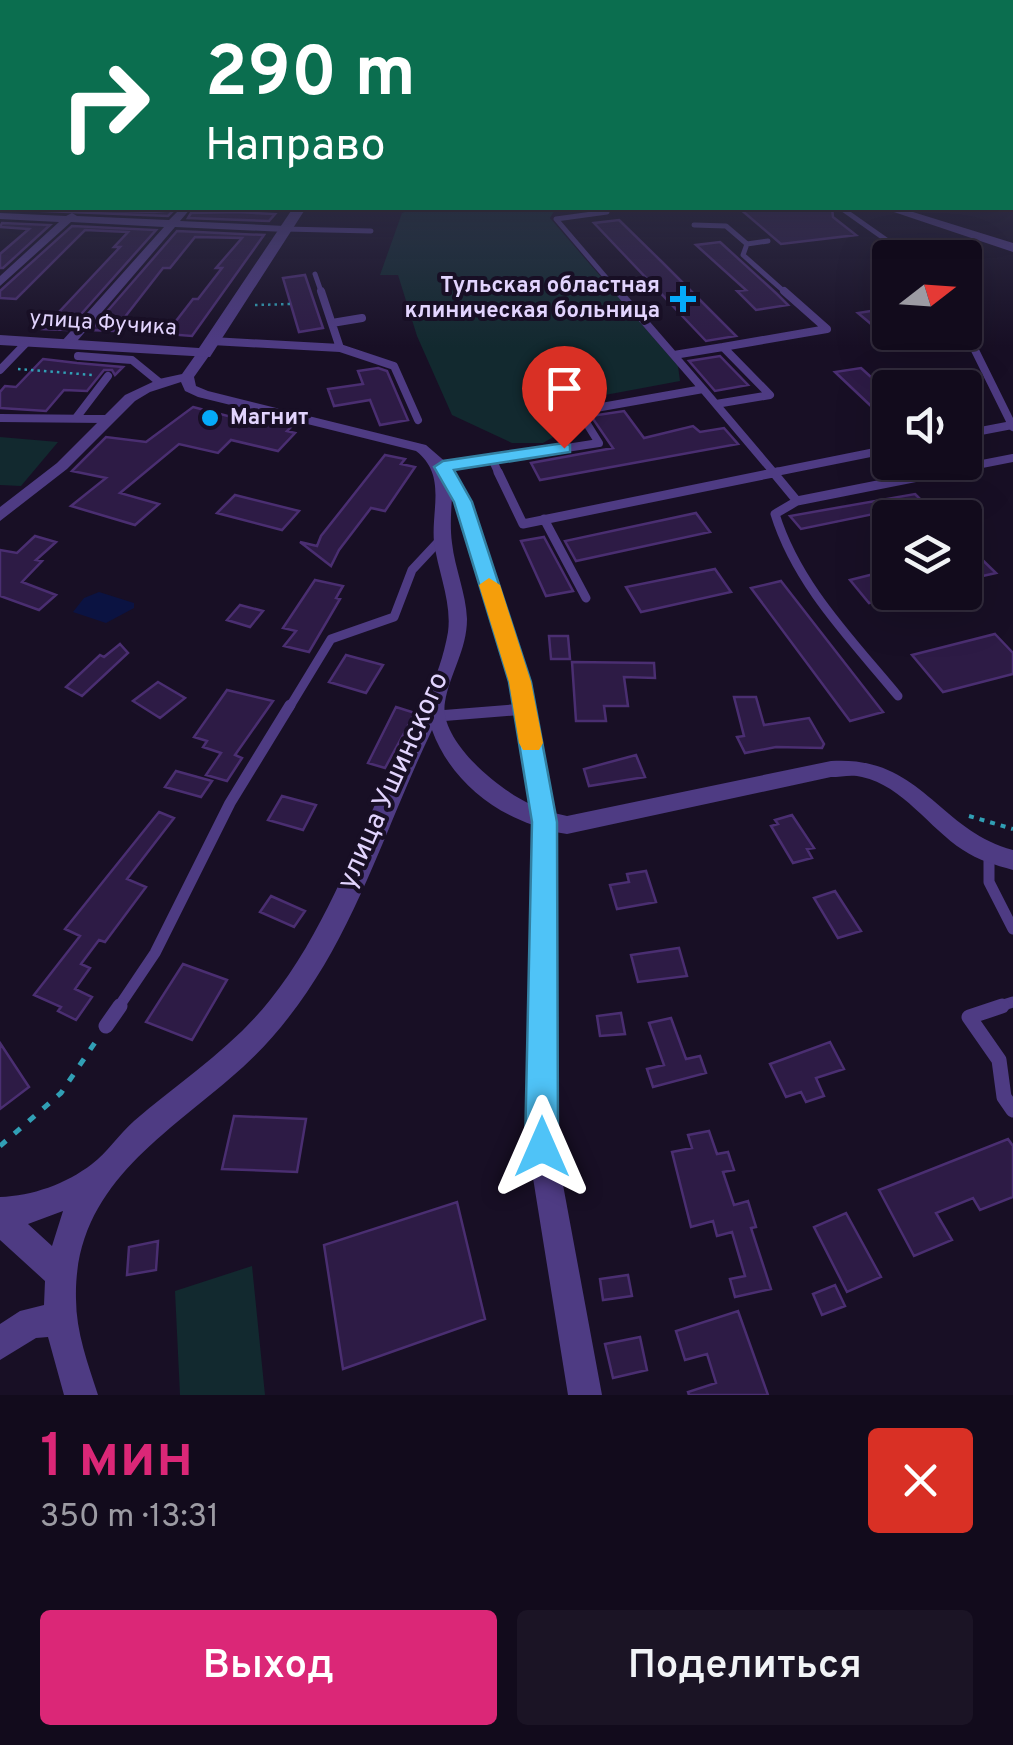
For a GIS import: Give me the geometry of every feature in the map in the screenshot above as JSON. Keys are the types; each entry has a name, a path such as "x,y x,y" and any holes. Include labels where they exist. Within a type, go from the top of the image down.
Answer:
{"street":[{"path":"25,217 285,229"},
{"path":"72,350 178,217"},
{"path":"0,516 63,465 131,396 159,382 187,378 292,217"},
{"path":"916,217 1013,248"},
{"path":"0,282 69,219"},
{"name":"улица Фучика","path":"0,340 72,350 208,347"},
{"path":"187,378 190,388 202,394 421,448 436,456 463,502 520,682 544,822 542,1147 586,1395"},
{"name":"улица Ушинского","path":"80,1395 58,1320 59,1273 79,1208 126,1146 251,1042 284,1007 317,954 435,710 458,614 442,539 443,467"},
{"path":"435,710 449,746 488,792 544,822 567,824 830,769 860,768 892,779 990,857 1013,860"},
{"path":"0,1215 22,1213 60,1199 102,1174"},
{"path":"0,1215 59,1273"},
{"path":"0,1344 31,1322 58,1320"}],"lane":[{"path":"570,217 556,219 797,501"},
{"path":"855,217 887,240"},
{"path":"694,225 726,226 747,244 768,241"},
{"path":"285,229 372,231"},
{"path":"674,355 827,329 743,254 747,244"},
{"path":"315,274 340,348"},
{"path":"332,322 362,318"},
{"path":"1,370 28,342"},
{"path":"208,347 340,348 394,366 418,420"},
{"path":"716,404 770,395 723,347"},
{"path":"72,350 132,360 159,382"},
{"path":"975,350 1012,426 982,431"},
{"path":"76,418 108,376"},
{"path":"443,467 599,442 579,412 704,390"},
{"path":"0,418 105,420"},
{"path":"493,461 522,524 872,453"},
{"path":"898,696 794,564 778,532 775,514 797,501 1013,458"},
{"path":"544,519 586,598"},
{"path":"106,1026 156,952 230,803 331,638 394,617 412,570 442,539"},
{"path":"435,710 525,709"},
{"path":"990,857 989,882 1013,929"},
{"path":"1013,1002 969,1016 999,1060 1004,1097 1013,1110"}],"path":[{"path":"253,312 291,304"},
{"path":"252,305 270,307"},
{"path":"1,370 108,376"},
{"path":"0,1146 62,1092 106,1026"}],"green space":[{"path":"401,217 551,217 678,366 680,381 573,401 576,424 543,443 512,443 452,415 417,336 398,275 380,275"},
{"path":"0,437 58,442 21,486 0,485"},
{"path":"252,1266 265,1395 180,1395 175,1291"}],"shaded area":[{"path":"99,592 134,603 134,608 106,623 73,612 84,598"}],"building":[{"path":"189,217 272,217 269,221"},
{"path":"750,217 833,217 856,235 781,244"},
{"name":"Тульская областная клиническая больница","path":"619,220 736,336 706,341 594,223"},
{"path":"2,223 50,225 0,268 0,254 29,229 0,227"},
{"path":"72,226 156,230 67,330 43,329 120,247 114,247 128,232 85,230 16,299 0,298 0,291"},
{"path":"177,231 264,235 192,336 166,334 193,299 198,299 222,268 216,268 242,238 195,237 170,268 163,268 114,331 91,330"},
{"path":"720,242 788,305 756,310 737,291 746,290 696,245"},
{"path":"305,275 323,328 299,332 283,278"},
{"path":"872,311 872,325 858,313"},
{"path":"720,356 748,385 715,391 689,361"},
{"path":"43,359 123,367 115,375 112,370 104,370 87,391 64,390 46,411 0,408 0,392 5,386 16,387"},
{"path":"861,368 872,378 872,407 835,372"},
{"path":"358,371 387,371 408,420 380,425 370,400 334,406 328,389 363,384"},
{"path":"193,407 267,426 272,422 292,426 287,431 295,433 278,451 231,440 218,453 179,444 120,493 159,504 135,525 71,506 106,478 72,471 106,437 146,442"},
{"path":"624,411 644,438 693,426 700,432 724,428 738,444 540,480 531,463 613,448 591,416"},
{"path":"385,455 405,459 401,464 415,467 385,511 371,508 331,566 300,542 317,546"},
{"path":"915,494 921,500 881,500"},
{"path":"235,495 299,511 282,530 217,513"},
{"path":"872,502 872,514 801,529 790,516"},
{"path":"696,513 710,532 576,561 565,541"},
{"path":"35,536 56,542 36,560 42,561 22,582 56,595 39,610 0,596 0,550 17,553"},
{"path":"544,537 573,591 546,596 521,541"},
{"path":"982,559 996,573 982,576"},
{"path":"715,569 731,592 641,612 626,587"},
{"path":"872,574 872,602 869,603 850,580"},
{"path":"315,580 343,586 336,598 340,599 309,652 284,646 296,631 283,628"},
{"path":"781,581 883,712 850,721 751,588"},
{"path":"240,605 263,611 250,627 227,620"},
{"path":"995,634 1013,653 1013,674 943,692 912,655"},
{"path":"549,636 568,636 570,659 551,659"},
{"path":"120,644 128,653 82,696 66,687 100,655 104,657"},
{"path":"346,655 383,665 366,693 329,682"},
{"path":"572,662 654,663 655,678 624,677 628,706 604,706 606,721 576,721"},
{"path":"158,682 185,698 160,718 133,701"},
{"path":"227,690 273,701 235,755 242,758 227,781 206,775 221,753 203,747 207,741 194,737"},
{"path":"734,697 756,697 764,725 809,718 824,744 822,748 776,747 745,753 737,737 744,736"},
{"path":"396,707 415,713 385,768 368,763"},
{"path":"636,755 645,777 589,786 584,769"},
{"path":"176,771 212,781 201,797 165,787"},
{"path":"282,796 316,805 303,830 268,820"},
{"path":"159,812 174,818 127,879 146,887 105,942 99,940 81,964 90,968 75,989 92,997 76,1020 58,1011 61,1007 34,995 80,936 65,929"},
{"path":"792,815 814,848 807,849 812,858 793,863 771,826 778,824 775,820"},
{"path":"646,871 656,902 617,909 610,885 629,882 627,874"},
{"path":"835,891 861,931 838,938 814,898"},
{"path":"271,896 305,911 294,927 260,912"},
{"path":"679,948 687,976 638,982 631,955"},
{"path":"183,964 227,980 192,1040 146,1022"},
{"path":"621,1013 625,1034 600,1036 597,1016"},
{"path":"671,1018 686,1059 700,1056 706,1073 653,1087 647,1069 664,1065 649,1023"},
{"path":"830,1042 844,1069 816,1078 824,1096 806,1102 801,1092 786,1097 770,1064"},
{"path":"0,1043 29,1087 0,1109"},
{"path":"234,1116 306,1119 297,1172 222,1169"},
{"path":"709,1131 717,1154 728,1152 734,1170 723,1172 734,1205 748,1201 756,1227 751,1228 771,1289 735,1297 730,1279 745,1276 732,1232 717,1236 713,1221 691,1227 672,1152 692,1148 688,1135"},
{"path":"1008,1139 1013,1146 1013,1197 980,1210 973,1198 936,1213 952,1240 914,1256 879,1190"},
{"path":"457,1202 485,1319 343,1369 324,1245"},
{"path":"846,1213 881,1277 847,1292 814,1227"},
{"path":"158,1241 156,1270 127,1275 129,1247"},
{"path":"628,1275 632,1296 603,1300 600,1279"},
{"path":"835,1285 845,1306 822,1315 813,1294"},
{"path":"738,1311 768,1395 689,1395 688,1392 716,1383 707,1354 685,1360 676,1331"},
{"path":"640,1337 647,1370 613,1378 605,1344"}],"slow traffic":[{"path":"489,585 520,682 531,743"}],"place":[{"name":"Тульская областная клиническая больница","path":"683,299"},
{"name":"Магнит","path":"210,418"}],"route":[{"path":"542,1147 544,822 520,682 463,502 443,467 564,448"}]}
